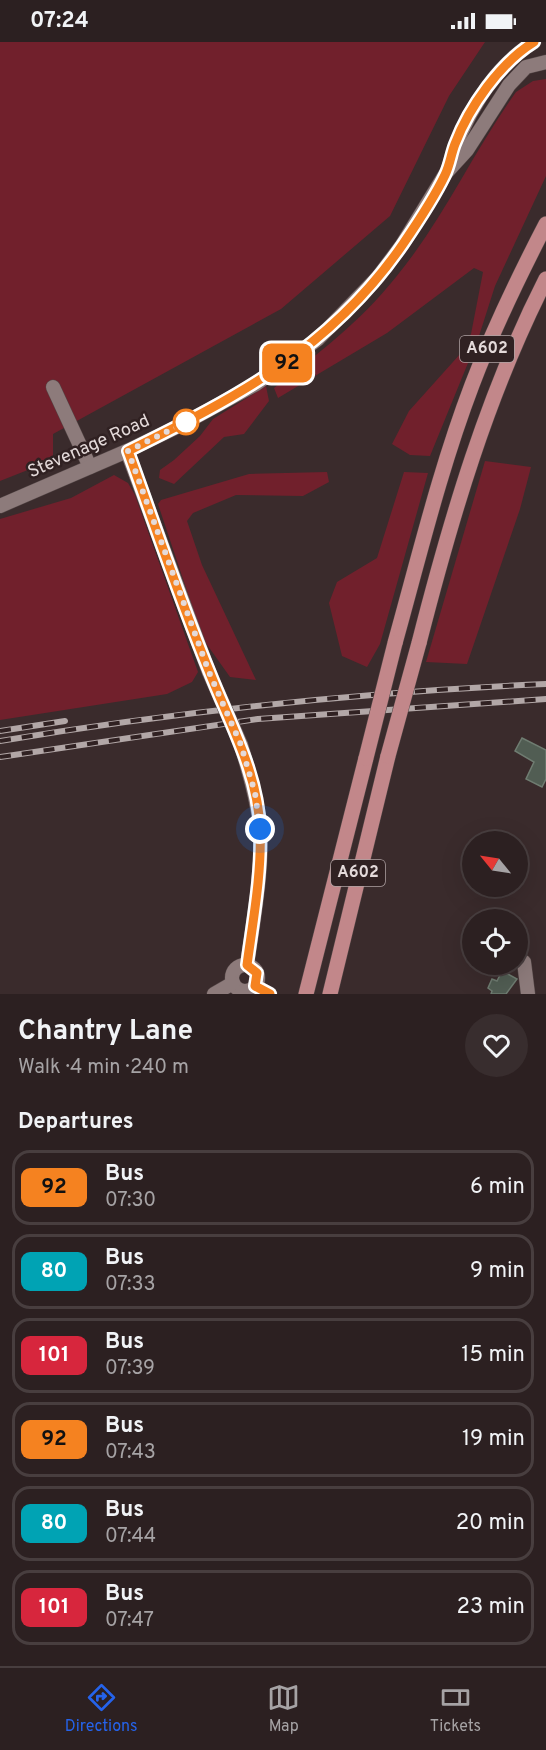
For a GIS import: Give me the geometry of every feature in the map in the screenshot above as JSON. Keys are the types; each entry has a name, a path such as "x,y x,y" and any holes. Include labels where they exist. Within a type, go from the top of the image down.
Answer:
{"main road":[{"name":"A602","path":"307,990 395,643 443,472 472,386 505,306 546,224"},
{"name":"A602","path":"330,993 388,756 479,432 524,322 546,279"}],"street":[{"name":"Stevenage Road","path":"446,173 455,143 489,85 507,63 534,42"},
{"name":"Stevenage Road","path":"0,506 128,451 256,384 318,339 378,277 402,245 446,173 467,150 517,75 526,67 546,63"},
{"path":"53,387 90,467"},
{"path":"128,451 209,672 241,745 255,793 260,829 255,903 247,965"},
{"path":"232,983 233,971 239,966 247,965 257,973 255,986"},
{"path":"526,975 528,994"},
{"path":"232,983 243,991 255,986"},
{"path":"214,994 232,983"},
{"path":"255,986 270,994"}],"shaded area":[{"path":"0,42 485,42 449,96 390,216 281,309 53,434 53,460 0,481"},
{"path":"546,79 546,176 495,286 479,336 430,456 410,455 392,444 409,411 461,353 471,334 483,272 474,268 387,333 278,398 274,388 323,350 354,322 396,277 429,232 516,92 533,81"},
{"path":"266,386 269,401 244,434 224,437 174,484 159,478 160,470 200,436 213,419"},
{"path":"485,461 531,467 520,509 467,664 426,662"},
{"path":"327,472 329,482 303,496 236,495 193,513 187,521 202,565 256,680 230,677 203,639 158,504 161,500 249,474"},
{"path":"404,472 428,473 380,644 367,667 342,656 329,603 337,582 377,558"},
{"path":"114,475 128,483 135,495 198,672 192,682 167,694 0,720 0,519 71,498"}],"building":[{"path":"522,738 546,750 546,779 542,787 526,779 534,762 515,751"},
{"path":"500,975 510,975 517,979 506,994 491,994 492,991 488,988 492,979 497,981"}],"railway":[{"path":"0,741 272,704 409,692 546,684"},
{"path":"0,757 258,719 546,699"},
{"path":"0,731 65,721"}],"bus line":[{"name":"92","path":"270,994 255,986 257,973 255,969 247,965 255,903 260,829 255,793 241,745 209,672 128,451 256,384 308,348 338,321 378,277 423,213 446,173 455,143 494,78 507,63 534,42"}],"route":[{"path":"186,422 128,451 209,672 241,745 255,793 260,829"}]}
